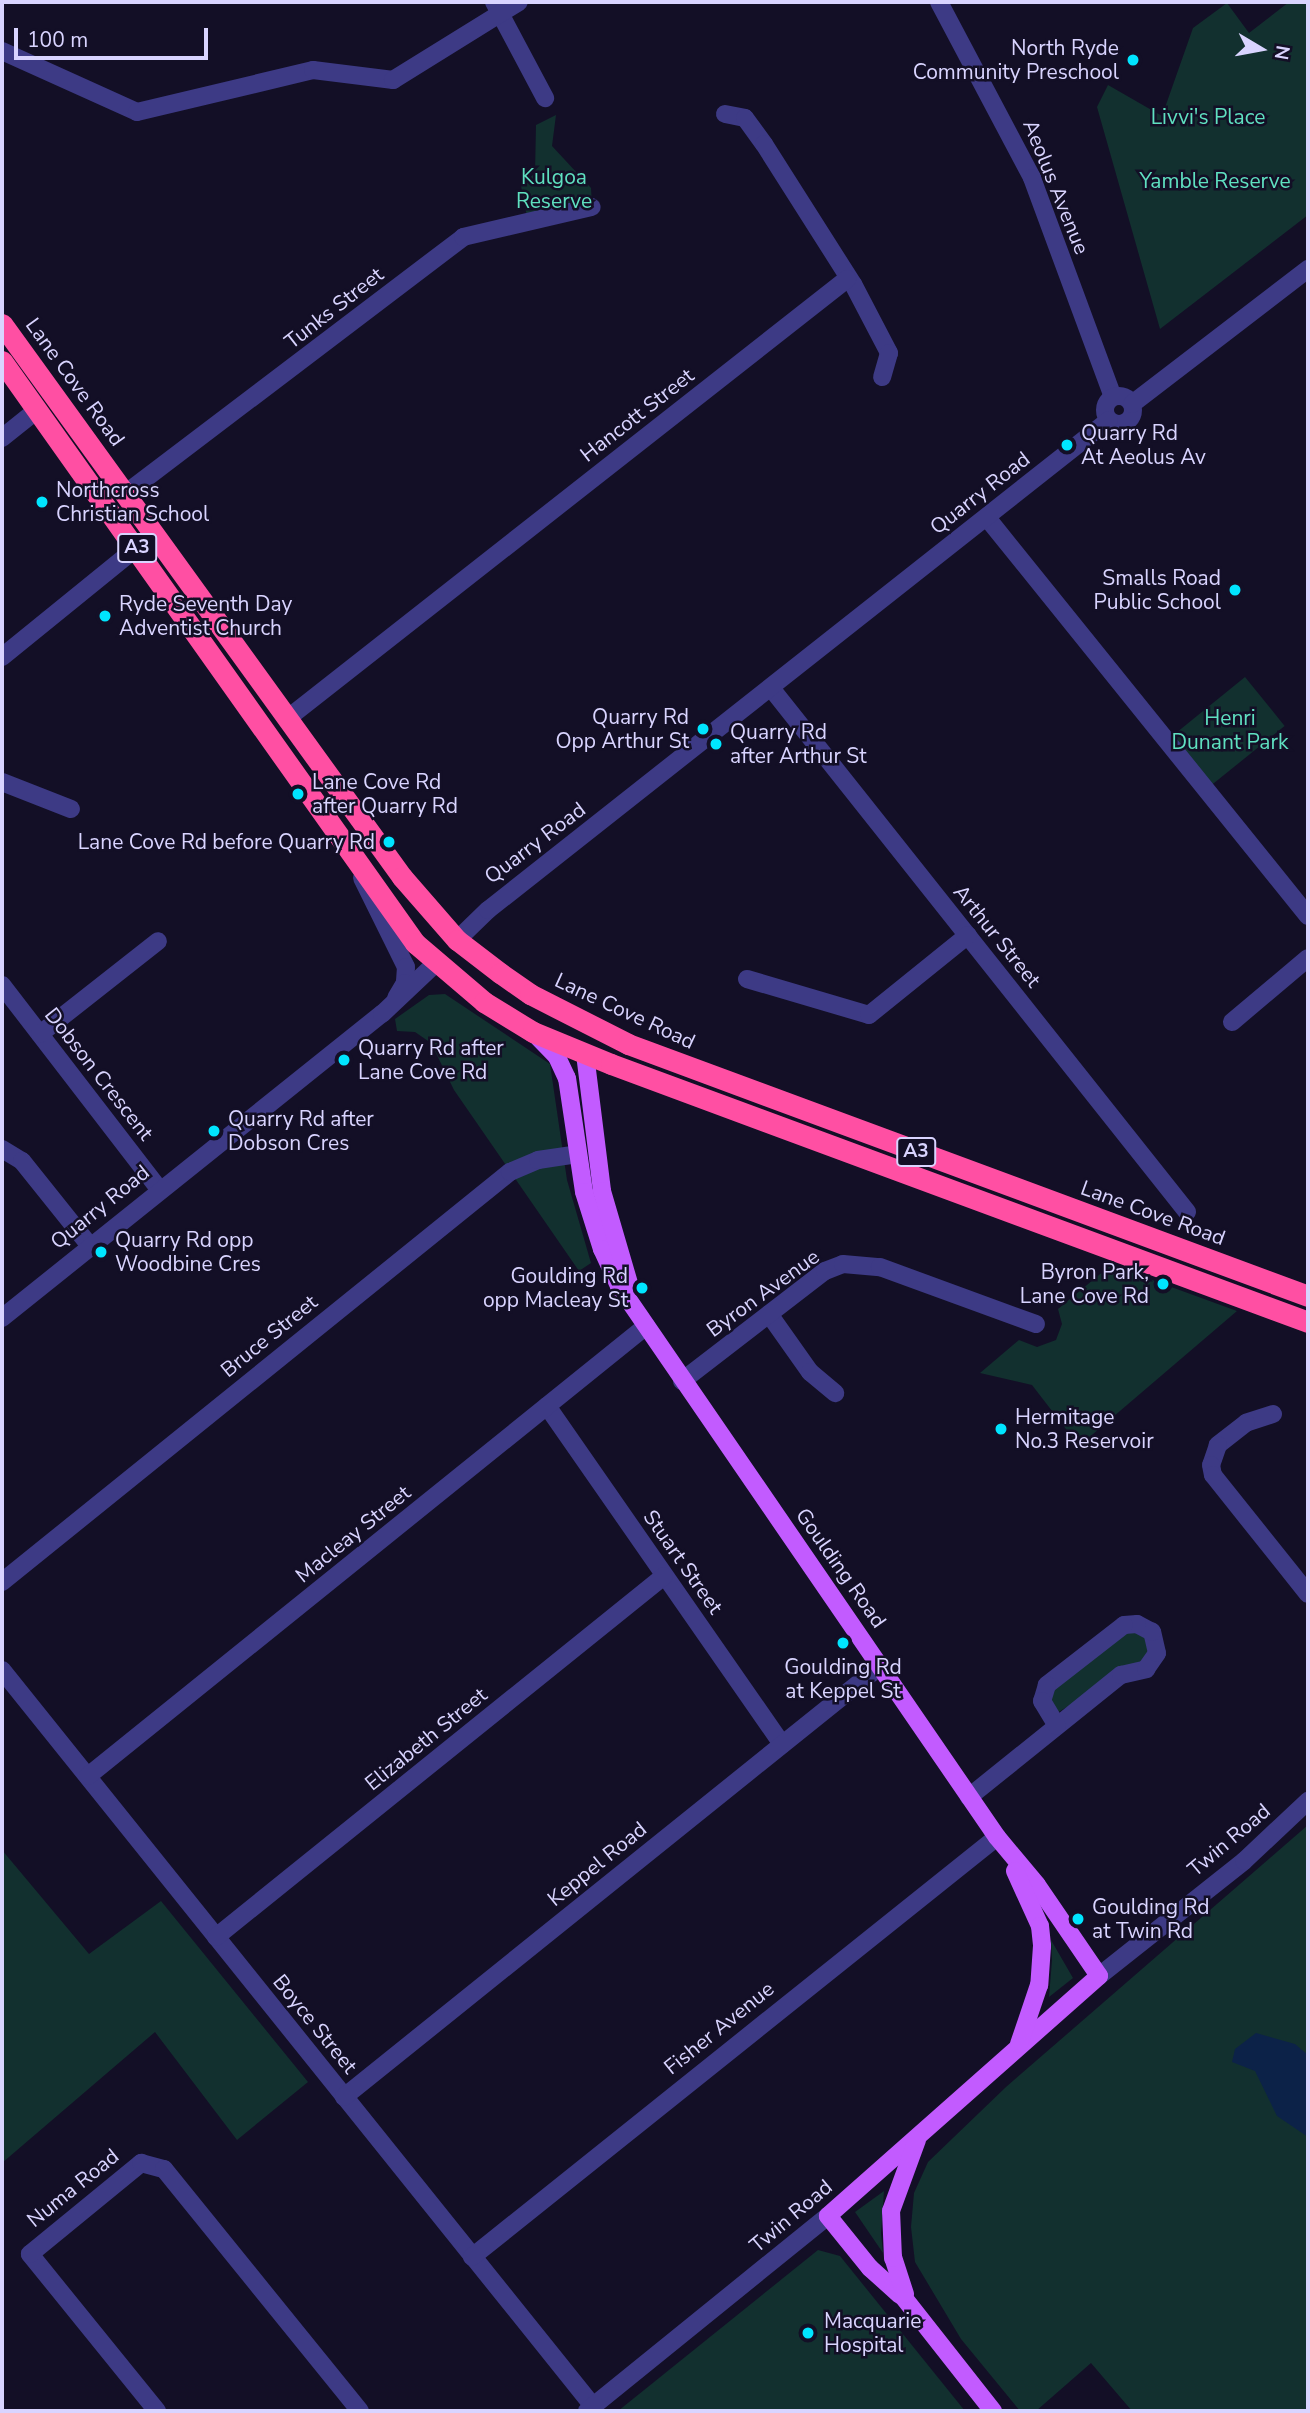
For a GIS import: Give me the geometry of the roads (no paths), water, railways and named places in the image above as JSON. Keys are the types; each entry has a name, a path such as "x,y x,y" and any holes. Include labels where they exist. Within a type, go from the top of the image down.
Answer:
{"highway":[{"name":"Lane Cove Road","path":"2,324 402,877 457,940 530,994 591,1027 663,1057 1308,1296"},
{"name":"A3","path":"2,361 415,943 484,1002 533,1032 585,1054 1308,1322"},
{"name":"Quarry Road","path":"436,963 457,940"},
{"path":"530,994 576,1037 585,1054"}],"main road":[{"name":"Goulding Road","path":"533,1032 552,1050 566,1073 587,1152 602,1250 646,1326 969,1797 997,1837 1037,1885 1095,1979"},
{"name":"Goulding Road","path":"585,1054 587,1152"},
{"name":"Goulding Road","path":"997,1837 1027,1893 1040,1926 1042,1967 1018,2047"},
{"path":"1027,1893 1095,1979"},
{"name":"Twin Road","path":"832,2212 1095,1979"},
{"path":"912,2310 896,2269 891,2226 898,2185 920,2134"},
{"path":"832,2212 993,2411"}],"street":[{"path":"2,51 137,112 313,70 393,80 497,8 519,2"},
{"name":"Aeolus Avenue","path":"939,2 1032,178 1113,397"},
{"path":"497,8 545,98"},
{"path":"725,114 745,118 848,279 889,353 882,377"},
{"name":"Tunks Street","path":"125,494 463,237 592,207"},
{"path":"1132,404 1124,397 1113,397 1105,407 1109,419 1117,424 1127,421 1132,404 1308,269"},
{"name":"Hancott Street","path":"288,718 848,279"},
{"path":"2,438 37,410"},
{"name":"Quarry Road","path":"457,940 488,910 988,519 1109,419"},
{"path":"988,519 1308,916"},
{"path":"2,657 136,548"},
{"name":"Arthur Street","path":"771,688 1187,1212"},
{"path":"2,782 71,809"},
{"path":"353,854 407,972 403,988 382,1014"},
{"path":"747,979 869,1015 968,935"},
{"path":"40,1034 158,941"},
{"path":"1231,1022 1308,958"},
{"name":"Quarry Road","path":"2,1318 382,1014 436,963"},
{"name":"Dobson Crescent","path":"2,985 160,1190"},
{"path":"2,1149 22,1161 90,1245"},
{"name":"Bruce Street","path":"2,1582 510,1172 538,1160 587,1152"},
{"name":"Byron Avenue","path":"682,1381 825,1271 861,1263 1036,1324"},
{"path":"769,1314 810,1372 835,1393"},
{"name":"Macleay Street","path":"88,1776 646,1326"},
{"name":"Stuart Street","path":"547,1406 782,1744"},
{"path":"1273,1414 1246,1423 1218,1445 1211,1465 1213,1475 1308,1594"},
{"name":"Elizabeth Street","path":"216,1937 664,1576"},
{"path":"969,1797 1058,1726 1121,1675 1146,1669 1157,1653 1152,1632 1138,1623 1124,1625 1047,1685 1042,1701 1058,1726"},
{"name":"Keppel Road","path":"344,2097 880,1666"},
{"name":"Boyce Street","path":"2,1670 472,2257 590,2409"},
{"name":"Twin Road","path":"1095,1979 1244,1861 1308,1801"},
{"name":"Fisher Avenue","path":"472,2257 997,1837"},
{"name":"Numa Road","path":"158,2411 30,2254 141,2164 164,2169 360,2411"},
{"name":"Twin Road","path":"590,2409 832,2212"}],"water":[{"path":"1256,2033 1295,2044 1308,2055 1308,2137 1277,2116 1255,2071 1232,2062 1235,2049"}],"place":[{"name":"North Ryde Community Preschool","path":"1133,60"},
{"name":"Quarry Rd At Aeolus Av","path":"1067,445"},
{"name":"Northcross Christian School","path":"42,502"},
{"name":"Smalls Road Public School","path":"1235,590"},
{"name":"Ryde Seventh Day Adventist Church","path":"105,616"},
{"name":"Quarry Rd Opp Arthur St","path":"703,729"},
{"name":"Quarry Rd after Arthur St","path":"716,744"},
{"name":"Lane Cove Rd after Quarry Rd","path":"298,794"},
{"name":"Lane Cove Rd before Quarry Rd","path":"389,842"},
{"name":"Quarry Rd after Lane Cove Rd","path":"344,1060"},
{"name":"Quarry Rd after Dobson Cres","path":"214,1131"},
{"name":"Quarry Rd opp Woodbine Cres","path":"101,1252"},
{"name":"Byron Park, Lane Cove Rd","path":"1163,1284"},
{"name":"Goulding Rd opp Macleay St","path":"642,1288"},
{"name":"Hermitage No.3 Reservoir","path":"1001,1429"},
{"name":"Goulding Rd at Keppel St","path":"843,1643"},
{"name":"Goulding Rd at Twin Rd","path":"1078,1919"},
{"name":"Macquarie Hospital","path":"808,2333"}],"park label":[{"name":"Livvi's Place","path":"1208,117"},
{"name":"Yamble Reserve","path":"1215,181"},
{"name":"Kulgoa Reserve","path":"554,189"},
{"name":"Henri Dunant Park","path":"1230,730"}]}
